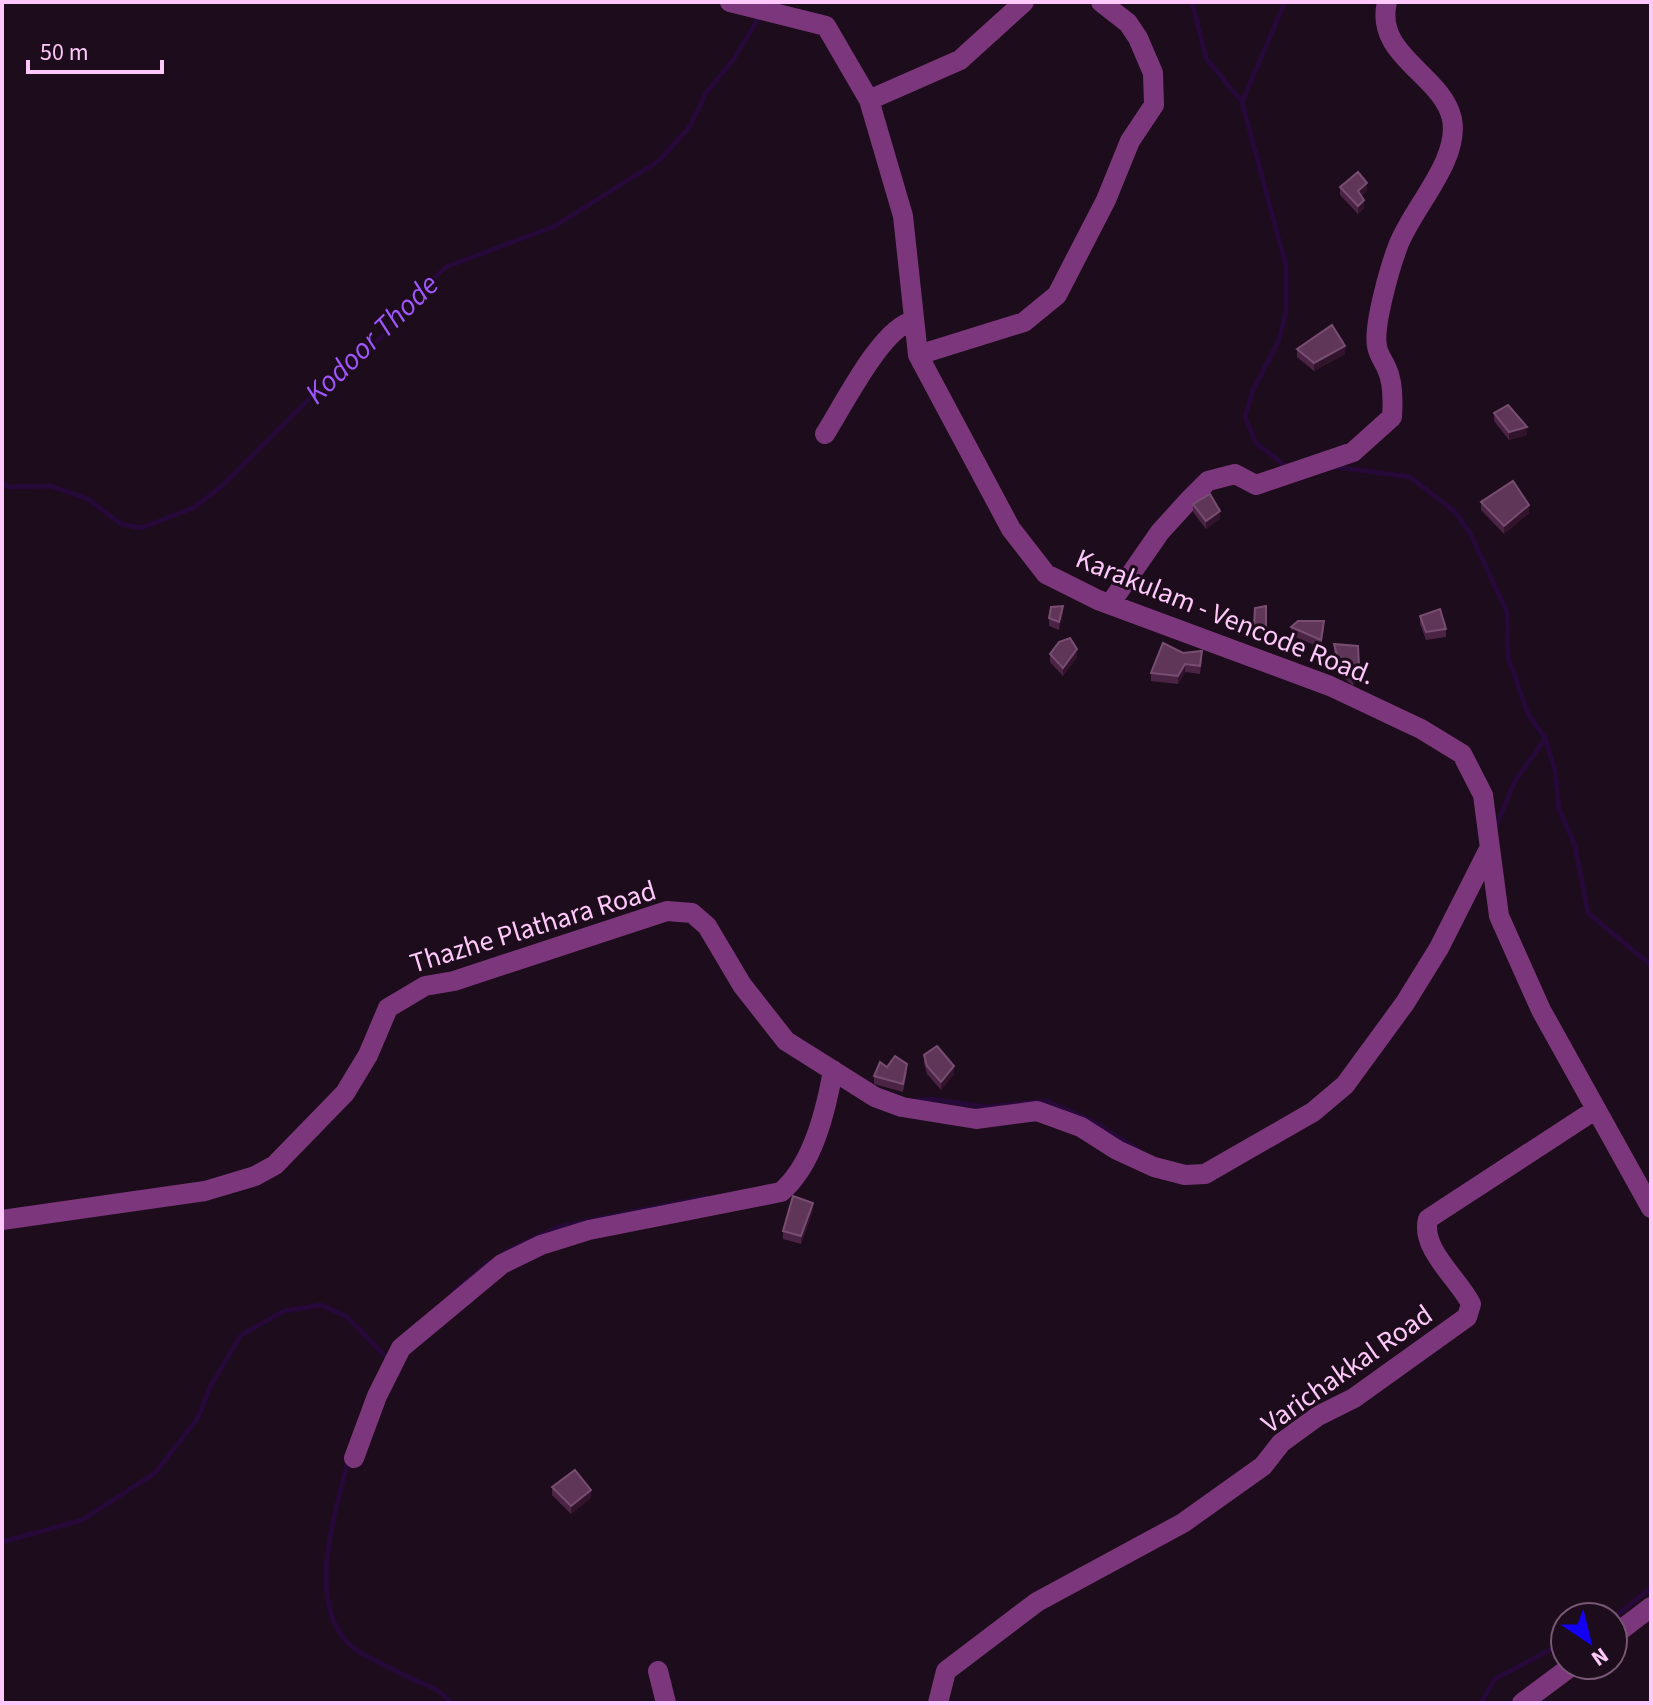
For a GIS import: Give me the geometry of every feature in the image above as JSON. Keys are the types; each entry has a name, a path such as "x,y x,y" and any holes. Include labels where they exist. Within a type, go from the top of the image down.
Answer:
{"street":[{"name":"Karakulam - Vencode Road.","path":"730,2 826,26 869,100 903,216 918,355 1011,529 1046,574 1110,604 1330,686 1421,729 1462,754 1483,795 1499,916 1541,1010 1651,1208"},
{"path":"869,100 960,60 1024,2"},
{"path":"918,355 1024,322 1057,295 1106,200 1130,141 1154,105 1153,73 1138,38 1128,23 1101,2"},
{"path":"1110,604 1160,532 1208,481 1235,474 1256,485 1289,475 1353,452 1392,417 1390,381 1376,345 1376,323 1399,242 1450,150 1452,121 1446,104 1403,56 1385,27 1387,2"},
{"path":"825,434 880,348 901,324 913,321"},
{"name":"Thazhe Plathara Road","path":"2,1220 205,1191 247,1180 275,1165 332,1108 368,1055 388,1008 398,1001 425,986 454,981 658,912 692,913 699,917 719,941 766,1019 786,1041 894,1105 976,1119 1037,1111 1081,1127 1117,1150 1154,1167 1185,1175 1205,1174 1313,1112 1345,1085 1405,1003 1439,948 1488,840"},
{"path":"354,1458 377,1396 401,1348 480,1279 502,1264 541,1245 589,1230 781,1192 798,1178 823,1109 833,1070"},
{"name":"Varichakkal Road","path":"938,1703 946,1671 1037,1602 1183,1523 1263,1466 1281,1443 1318,1416 1354,1398 1467,1317 1471,1304 1435,1252 1425,1230 1428,1219 1595,1110"},
{"path":"1629,1624 1651,1607"},
{"path":"658,1671 666,1703"},
{"path":"1522,1703 1552,1681"}],"building":[{"path":"1358,172 1367,183 1358,191 1364,200 1358,206 1340,187"},
{"path":"1332,325 1345,346 1314,363 1297,349"},
{"path":"1508,405 1527,427 1509,432 1494,413"},
{"path":"1513,481 1529,505 1504,526 1481,502"},
{"path":"1210,494 1220,511 1206,521 1193,504"},
{"path":"1063,606 1059,622 1049,618 1051,607"},
{"path":"1266,606 1266,630 1254,626 1255,608"},
{"path":"1440,609 1446,629 1426,632 1420,616"},
{"path":"1298,621 1324,621 1321,640 1291,627"},
{"path":"1070,638 1077,649 1063,668 1050,654 1059,642"},
{"path":"1163,643 1183,653 1202,651 1200,666 1185,664 1178,676 1151,673"},
{"path":"1334,644 1358,646 1359,666 1353,678 1340,666"},
{"path":"937,1046 954,1066 941,1082 927,1066 924,1055"},
{"path":"895,1056 907,1064 903,1084 874,1076 880,1062 887,1067"},
{"path":"793,1196 813,1203 801,1236 783,1231"},
{"path":"575,1470 591,1490 571,1506 552,1487"}],"waterway":[{"name":"Kodoor Thode","path":"1192,2 1206,58 1242,102 1286,266 1286,311 1279,340 1253,390 1245,417 1256,443 1284,465 1290,466"},
{"path":"1242,102 1285,2"},
{"name":"Kodoor Thode","path":"2,482 8,487 51,486 88,499 121,524 141,528 193,508 222,486 314,394 381,338 417,294 446,267 555,226 660,160 690,126 706,93 733,60 760,16"},
{"name":"Kodoor Thode","path":"1336,467 1410,477 1455,512 1470,533 1507,612 1508,657 1528,714 1545,738 1555,770 1559,809 1575,846 1588,913 1651,965"},
{"path":"1495,828 1515,781 1545,739"},
{"path":"915,1101 932,1099 985,1107 1047,1101 1094,1122 1139,1150"},
{"path":"505,1252 558,1227 707,1197"},
{"path":"455,1291 490,1262"},
{"path":"2,1542 82,1520 155,1473 198,1418 210,1387 241,1335 284,1311 321,1305 347,1317 386,1357"},
{"path":"348,1460 328,1552 326,1577 334,1621 345,1640 357,1650 436,1689 450,1703"},
{"path":"1629,1605 1651,1588"},
{"path":"1481,1703 1495,1679 1549,1650"}]}
